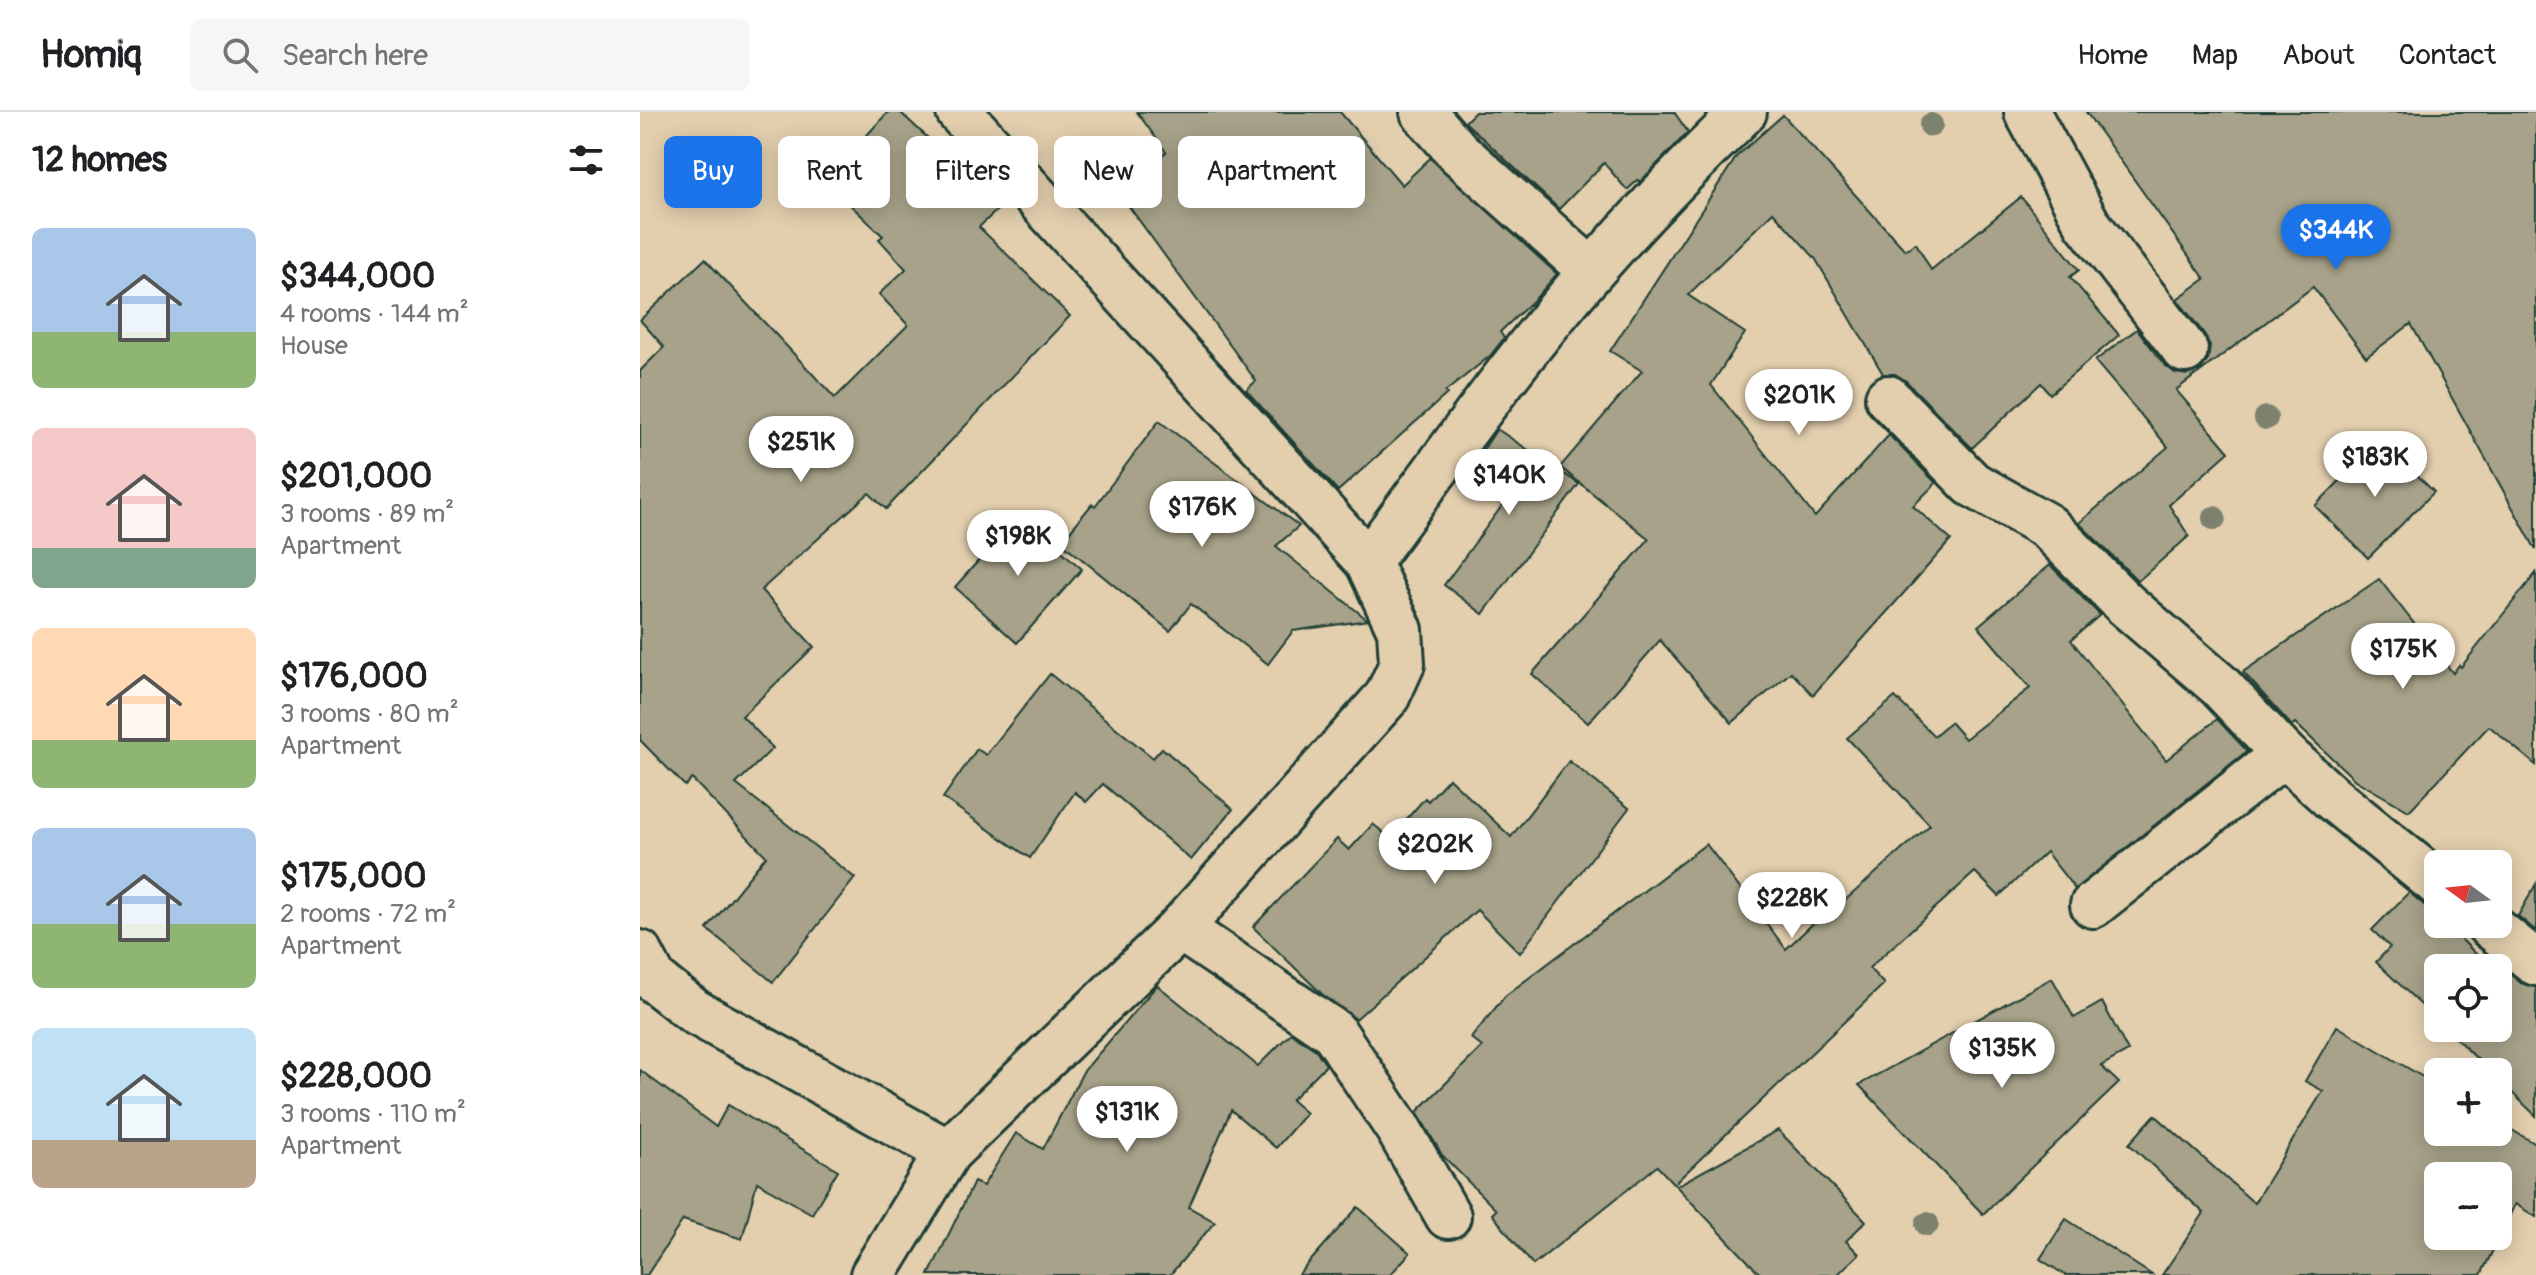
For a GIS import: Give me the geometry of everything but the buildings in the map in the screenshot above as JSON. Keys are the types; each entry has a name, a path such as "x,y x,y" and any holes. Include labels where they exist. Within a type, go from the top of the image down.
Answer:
{"street":[{"path":"873,1275 948,1152 1180,928 1387,697 1402,664 1400,630 1368,562 959,112"},
{"path":"1423,112 1459,153 1591,271"},
{"path":"1368,562 1502,382 1591,271 1701,153 1744,112"},
{"path":"2027,112 2087,223 2185,350"},
{"path":"1888,398 1972,484 2047,526 2125,604 2219,685 2284,754 2331,797 2424,873"},
{"path":"2093,905 2284,754"},
{"path":"1180,928 1334,1032 1399,1130 1448,1216"},
{"path":"2505,938 2536,963"},
{"path":"640,953 654,980 695,1012 948,1152"}]}
